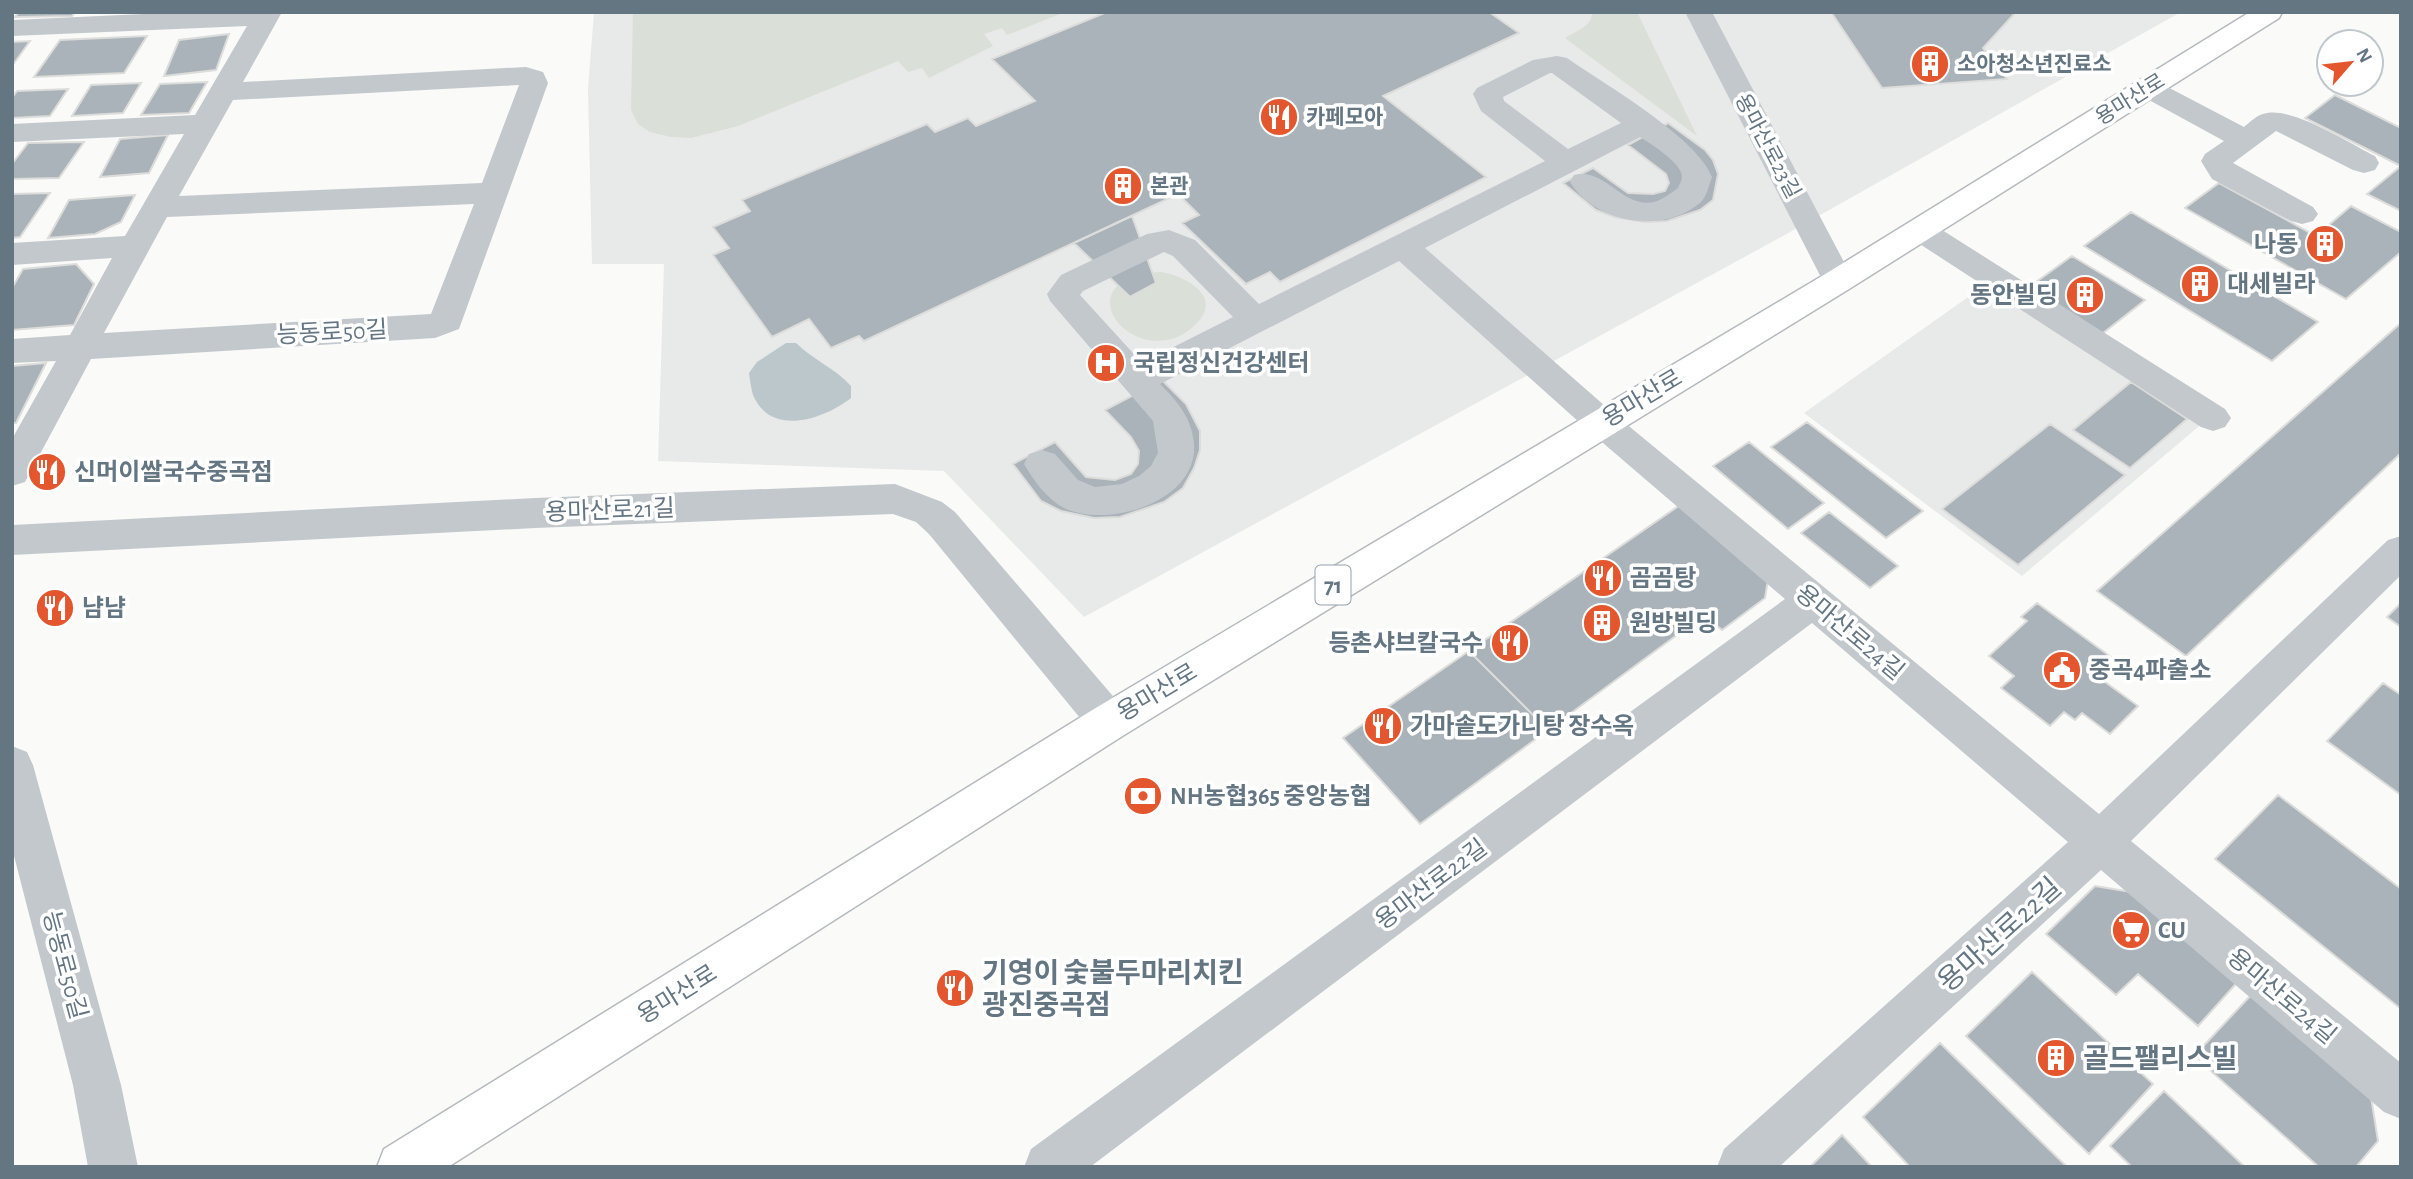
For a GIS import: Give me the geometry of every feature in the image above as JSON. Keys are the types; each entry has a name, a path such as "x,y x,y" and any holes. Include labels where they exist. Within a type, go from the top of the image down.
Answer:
{"main road":[{"name":"용마산로","path":"402,1167 1109,722 1838,281 2269,12"}],"street":[{"name":"용마산로23길","path":"1698,12 1838,281"},
{"path":"12,28 267,14"},
{"path":"12,472 135,246 267,14"},
{"path":"1557,64 1642,124 1676,148 1693,166 1697,177 1691,194 1666,208 1647,212 1634,210 1606,198 1491,105 1487,94 1543,66 1557,64"},
{"name":"능동로50길","path":"12,351 443,324 450,315 534,83 530,77 224,92"},
{"path":"2148,88 2244,139"},
{"path":"2302,214 2219,169 2216,161 2266,122 2277,121 2364,163"},
{"path":"12,133 205,124"},
{"path":"1139,380 1404,247 1576,173 1642,124"},
{"path":"158,207 494,193"},
{"path":"1920,230 2213,418"},
{"path":"1042,464 1059,484 1081,500 1115,501 1138,495 1155,483 1167,471 1176,456 1177,439 1169,416 1066,301 1063,294 1072,283 1158,242 1168,240 1184,248 1255,320"},
{"path":"12,254 135,246"},
{"name":"용마산로24길","path":"1404,247 1601,422 2401,1095"},
{"name":"용마산로21길","path":"12,540 535,513 895,499 929,512 942,523 1109,722"},
{"path":"2100,842 2401,551"},
{"name":"용마산로22길","path":"1049,1167 1813,600"},
{"name":"능동로50길","path":"14,780 97,1085 113,1167"},
{"name":"용마산로22길","path":"1742,1167 2100,842"}],"shaded area":[{"name":"국립정신건강센터","path":"594,12 2181,12 1772,242 1084,617 944,471 658,461 664,264 592,264 588,89"},
{"path":"633,12 1065,12 1007,35 1002,28 984,34 993,46 929,78 922,68 908,72 898,61 738,126 691,138 650,132 638,124 631,110"},
{"path":"1592,12 1637,12 1697,136 1565,38 1587,25"},
{"path":"1161,272 1190,283 1204,297 1206,305 1204,314 1196,324 1174,338 1152,340 1132,334 1117,322 1110,306 1113,291 1129,279"},
{"path":"1988,283 2204,422 2022,576 1804,413"},
{"path":"786,343 796,343 845,380 851,386 851,398 813,418 799,420 772,417 761,408 753,395 749,373 757,362"}],"building":[{"path":"19,12 75,12 72,16 15,17"},
{"name":"본관","path":"1107,12 1489,12 1519,33 1383,96 1486,177 1280,282 1270,272 1246,284 1182,223 1199,215 1178,194 864,341 859,336 831,348 809,319 772,337 713,255 729,248 713,227 750,211 742,200 927,124 935,132 968,118 976,126 1035,101 992,59"},
{"name":"소아청소년진료소","path":"1831,12 2016,12 1983,48 2007,79 1882,88"},
{"path":"229,34 216,70 164,76 179,40"},
{"path":"147,36 124,73 34,77 60,40"},
{"path":"30,41 12,66 12,42"},
{"path":"207,82 189,113 141,115 160,84"},
{"path":"141,83 123,113 72,116 91,85"},
{"path":"68,89 50,116 12,118 12,98 17,91"},
{"path":"2331,98 2341,98 2401,128 2401,166 2305,118"},
{"path":"1668,123 1705,150 1713,160 1718,174 1713,200 1700,210 1667,221 1645,222 1615,217 1596,210 1563,183 1593,168 1628,193 1653,194 1665,191 1669,183 1666,174 1628,145"},
{"path":"168,135 149,173 100,177 120,139"},
{"path":"84,142 59,178 12,179 12,164 28,143"},
{"path":"2401,166 2401,211 2367,194"},
{"name":"나동","path":"2219,183 2316,236 2351,206 2401,232 2401,252 2346,299 2185,208"},
{"path":"50,193 20,237 12,238 12,194"},
{"path":"135,195 121,222 95,234 48,238 69,200"},
{"name":"대세빌라","path":"2131,212 2318,322 2272,361 2084,246"},
{"path":"1132,216 1156,283 1130,297 1074,243"},
{"name":"동안빌딩","path":"2072,256 2145,300 2098,337 2025,290"},
{"path":"76,264 94,284 74,325 12,330 12,288 23,269"},
{"path":"2401,323 2401,453 2186,656 2097,591"},
{"path":"46,363 16,423 12,423 12,366"},
{"path":"1162,380 1186,404 1200,431 1200,450 1183,488 1164,502 1120,517 1094,518 1061,511 1041,501 1013,464 1055,442 1086,477 1115,480 1131,474 1138,464 1139,451 1131,437 1105,410"},
{"path":"2131,382 2187,419 2130,468 2073,430"},
{"path":"1807,422 1923,511 1886,538 1771,447"},
{"path":"2050,424 2125,475 2018,565 1942,509"},
{"path":"1749,442 1824,503 1788,529 1713,466"},
{"name":"원방빌딩","path":"1680,505 1768,580 1765,598 1722,630 1704,615 1548,730 1469,651"},
{"path":"1829,512 1898,566 1870,588 1801,533"},
{"name":"중곡4파출소","path":"2037,603 2122,665 2105,682 2138,706 2110,734 2082,713 2075,720 2064,712 2050,726 2001,688 2014,676 1989,656 2027,621 2021,617"},
{"path":"2401,603 2401,627 2387,617"},
{"path":"1469,651 1548,730 1420,824 1343,738"},
{"path":"2383,683 2401,695 2401,795 2327,741"},
{"path":"2278,795 2401,889 2401,1009 2215,859"},
{"path":"2095,886 2143,894 2242,977 2198,1026 2138,974 2116,995 2046,934"},
{"name":"골드팰리스빌","path":"2032,972 2153,1084 2089,1154 1966,1036"},
{"path":"2252,994 2371,1097 2378,1141 2356,1167 2319,1167 2194,1056"},
{"path":"1940,1043 2065,1165 2064,1167 1910,1167 1863,1117"},
{"path":"2164,1091 2245,1167 2132,1167 2110,1146"},
{"path":"1842,1135 1872,1167 1810,1167"}],"place":[{"name":"소아청소년진료소","path":"1930,64"},
{"name":"카페모아","path":"1279,117"},
{"name":"본관","path":"1123,186"},
{"name":"나동","path":"2325,244"},
{"name":"대세빌라","path":"2200,284"},
{"name":"동안빌딩","path":"2085,295"},
{"name":"국립정신건강센터","path":"1106,363"},
{"name":"신머이쌀국수중곡점","path":"47,472"},
{"name":"곰곰탕","path":"1603,578"},
{"name":"냠냠","path":"55,608"},
{"name":"원방빌딩","path":"1602,623"},
{"name":"등촌샤브칼국수","path":"1510,643"},
{"name":"중곡4파출소","path":"2062,670"},
{"name":"가마솥도가니탕 장수옥","path":"1383,726"},
{"name":"NH농협365 중앙농협","path":"1143,796"},
{"name":"CU","path":"2131,930"},
{"name":"기영이 숯불두마리치킨 광진중곡점","path":"955,988"},
{"name":"골드팰리스빌","path":"2056,1058"}]}
